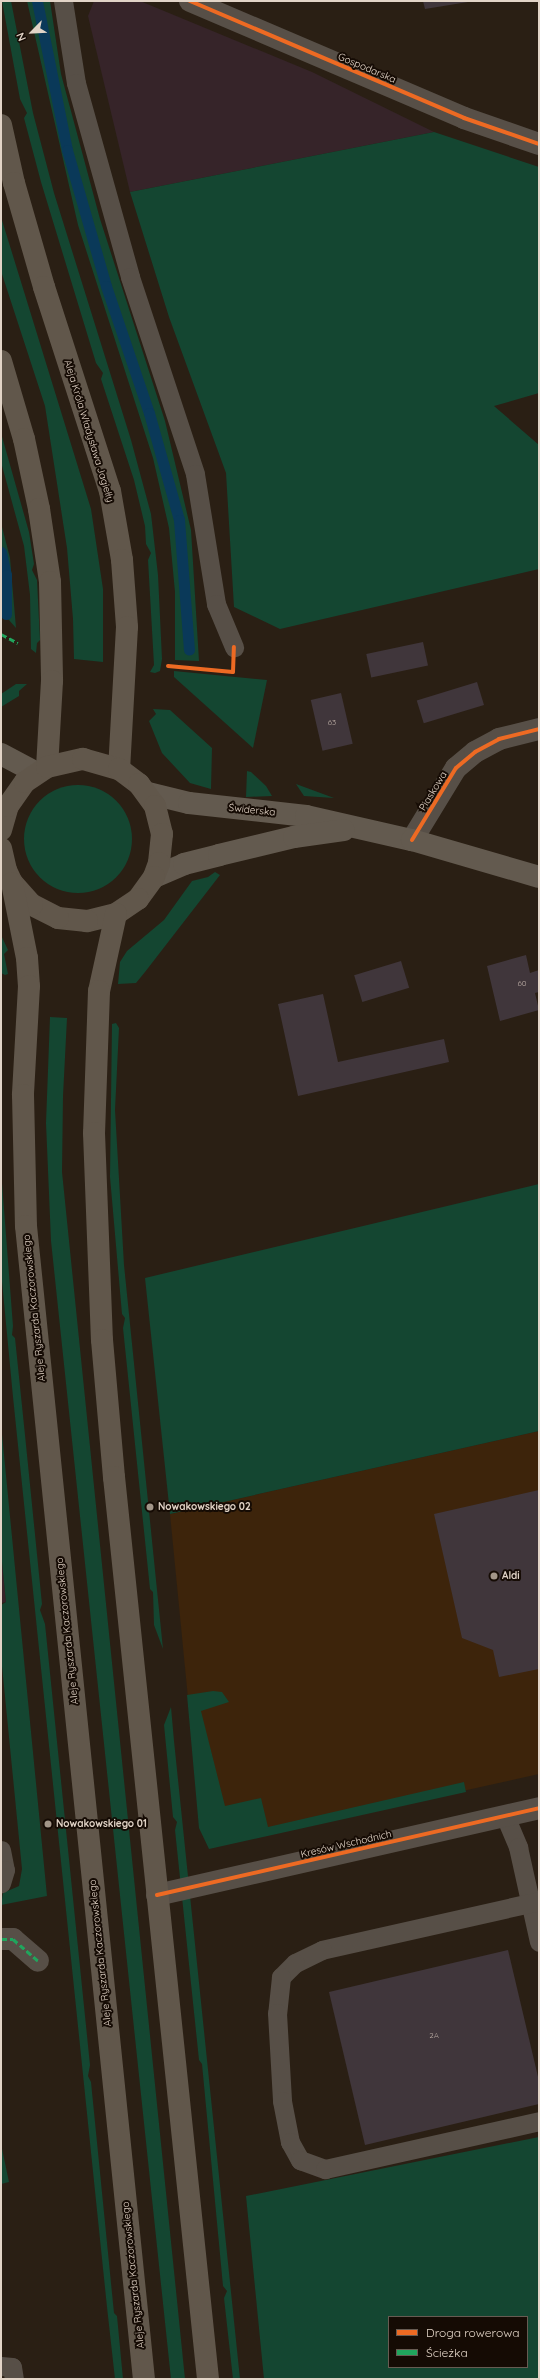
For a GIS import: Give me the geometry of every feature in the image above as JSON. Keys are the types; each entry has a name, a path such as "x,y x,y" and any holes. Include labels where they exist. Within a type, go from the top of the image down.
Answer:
{"main road":[{"name":"Aleja Króla Władysława Jagiełły","path":"1,125 14,184 42,279 110,491 122,560 127,627 119,769"},
{"path":"1,361 24,439 39,509 50,582 52,681 41,770"},
{"path":"1,754 41,770"},
{"path":"1,830 8,806 15,793 41,770 83,759 119,769 148,793 160,820 162,834 159,863 154,877 138,899 116,914 87,921 58,918 32,904 6,875"},
{"name":"Świderska","path":"148,793 190,803 306,816 355,829 412,840 539,877"},
{"name":"Świderska","path":"154,877 184,864 294,837 355,829"},
{"name":"Aleje Ryszarda Kaczorowskiego","path":"1,849 6,875 28,958 29,986 22,1095 26,1226 144,2379"},
{"path":"116,914 99,991 98,1010 94,1133 95,1190 102,1340 113,1469 208,2379"}],"street":[{"name":"Gospodarska","path":"190,1 464,118 539,144"},
{"name":"Piaskowa","path":"412,840 456,768 475,752 499,739 539,729"},
{"name":"Kresów Wschodnich","path":"157,1895 539,1808"},
{"path":"1,1939 13,1939 38,1961"}],"lane":[{"path":"63,1 76,83 130,276 195,474 216,604 234,647"},
{"path":"505,1816 518,1848 535,1902 539,1942"},
{"path":"1,1850 5,1870 1,1883"},
{"path":"535,1902 322,1950 295,1963 281,1977 277,2013 282,2101 290,2142 300,2160 325,2169 539,2121"},
{"path":"1,2366 12,2367 14,2379"}],"shaded area":[{"path":"94,1 140,1 312,72 434,132 130,192 88,16"},
{"path":"539,1431 539,1774 215,1846 200,1821 170,1514"},
{"path":"1,1551 6,1602 1,1603"}],"green space":[{"path":"2,1 11,1 33,113 54,193 131,440 151,514 158,575 162,659 160,671 155,673 150,672 154,665 148,560 151,553 146,544 145,526 134,480 101,379 103,373 96,363 41,182 24,118 27,113 20,99"},
{"path":"27,1 50,1 61,74 100,219 165,421 191,530 199,661 175,660 175,592 169,528 153,458 78,225"},
{"path":"434,132 539,167 539,393 494,406 539,445 539,569 280,629 234,607 226,473 169,317 130,192"},
{"path":"1,217 91,509 103,589 103,662 74,659 73,619 67,548 45,406 1,271"},
{"path":"1,433 29,532 34,564 32,570 37,580 40,640 37,643 36,653 31,649 30,595 24,546 1,462"},
{"path":"1,523 10,558 16,628 1,611"},
{"path":"174,671 267,680 253,748 174,677"},
{"path":"16,684 27,684 19,691 19,696 1,707 1,694"},
{"path":"153,709 170,710 212,748 211,789 190,783 162,753 149,721 156,714"},
{"path":"247,771 251,772 266,786 272,796 246,797"},
{"path":"296,784 334,798 304,796"},
{"path":"78,785 99,789 117,800 128,818 132,839 128,860 117,878 99,889 78,893 57,889 39,878 28,860 24,839 28,818 39,800 57,789"},
{"path":"215,872 220,875 136,983 118,984 120,962 127,951 164,920 192,881 208,877"},
{"path":"1,935 8,950 4,954 8,974 5,975 1,973"},
{"path":"50,1017 67,1018 63,1096 62,1172 185,2379 171,2379 51,1241 46,1123"},
{"path":"116,1023 119,1028 115,1110 124,1265 163,1649 154,1625 153,1592 150,1589 123,1328 125,1318 122,1314 110,1177 112,1024"},
{"path":"1,1170 13,1326 12,1335 15,1338 25,1435 42,1604 40,1610 45,1624 90,2065 88,2076 91,2082 114,2313 117,2316 123,2379 115,2379 13,1397 1,1271"},
{"path":"539,1184 539,1431 170,1514 145,1278"},
{"path":"1,1424 47,1896 1,1905 3,1893 19,1886 22,1869 1,1656 1,1605 6,1602 1,1552"},
{"path":"213,1691 222,1692 229,1702 201,1711 225,1806 261,1798 268,1827 464,1782 466,1792 209,1849 199,1828 187,1695"},
{"path":"171,1707 240,2379 233,2379 224,2298 227,2291 223,2286 202,2064 199,2060 175,1830 177,1822 173,1817 164,1725"},
{"path":"539,2137 539,2379 264,2379 246,2196"},
{"path":"1,2144 9,2182 1,2184"}],"building":[{"path":"423,1 467,1 468,2 425,9"},
{"path":"423,642 428,665 371,678 366,654"},
{"path":"477,682 484,705 424,723 417,700"},
{"path":"341,693 353,744 322,751 311,700"},
{"path":"526,955 530,973 539,970 539,992 535,993 539,1010 500,1021 487,966"},
{"path":"401,961 409,988 362,1002 354,975"},
{"path":"323,994 338,1062 444,1039 449,1062 298,1096 278,1004"},
{"name":"Aldi","path":"539,1490 539,1669 499,1677 493,1650 462,1638 434,1514"},
{"path":"508,1950 539,2081 539,2104 365,2145 329,1992"}],"waterway":[{"path":"37,1 67,150 106,286 149,413 179,520 189,650"},
{"path":"1,552 6,575 6,614"}],"marked path":[{"path":"1,634 18,643"},
{"path":"1,1939 13,1939 38,1961"}],"cycle path":[{"path":"190,1 464,118 539,144"},
{"path":"168,666 233,672 234,647"},
{"path":"412,840 456,768 475,752 499,739 539,729"},
{"path":"157,1895 539,1808"}],"place":[{"name":"Nowakowskiego 02","path":"150,1507"},
{"name":"Aldi","path":"494,1576"},
{"name":"Nowakowskiego 01","path":"48,1824"}]}
